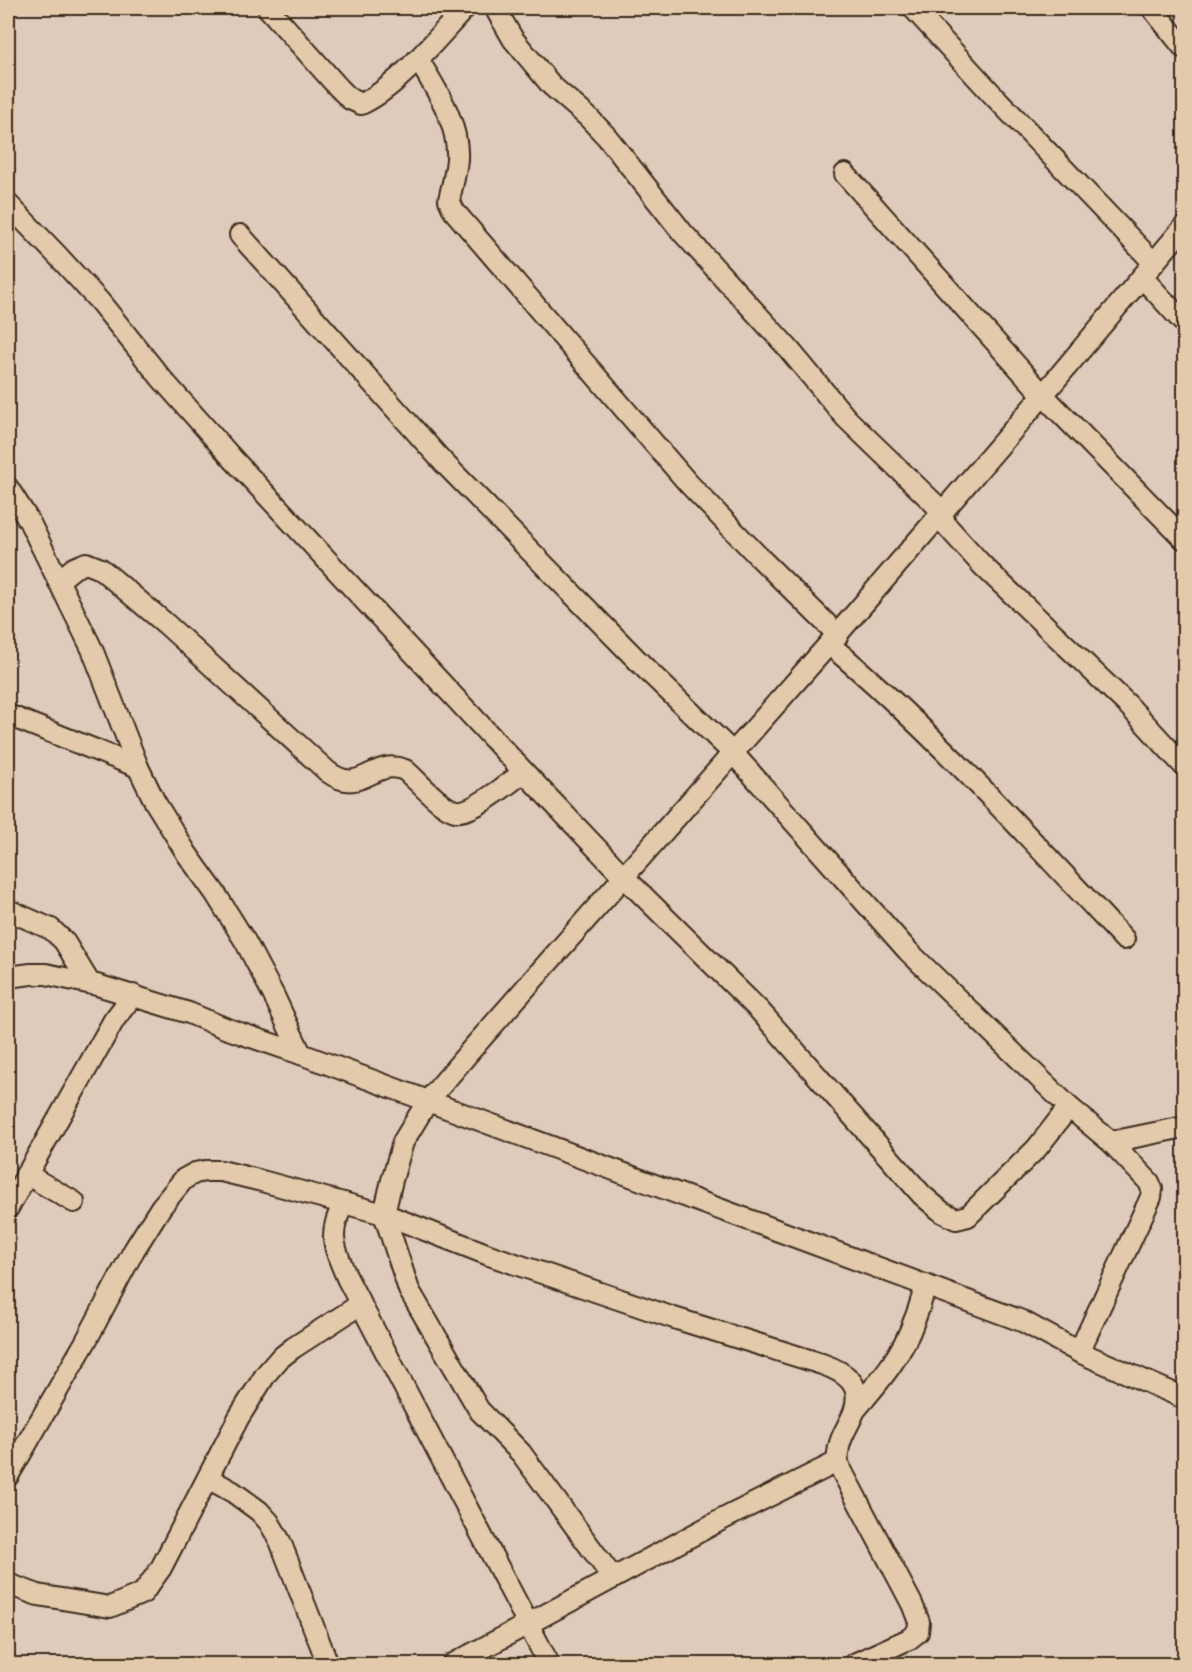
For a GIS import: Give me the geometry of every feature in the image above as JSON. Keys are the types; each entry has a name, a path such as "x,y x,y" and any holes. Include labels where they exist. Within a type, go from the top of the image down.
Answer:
{"street":[{"path":"268,8 338,87 361,104 372,99 418,59 465,8"},
{"path":"495,8 513,39 552,86 608,137 682,232 787,347 846,418 942,511 945,524 982,565 1128,705 1185,766"},
{"path":"913,8 1148,270 1185,323"},
{"path":"1152,8 1185,48"},
{"path":"418,59 447,112 456,138 457,157 454,184 449,200 454,211 688,483 834,639 1124,939"},
{"path":"845,174 1043,395 1185,539"},
{"path":"8,204 100,302 161,378 232,458 624,877 759,1010 922,1195 952,1218 961,1219 968,1216 1037,1148 1069,1107"},
{"path":"613,1578 521,1453 479,1410 409,1290 384,1214 404,1142 428,1102 834,639 1185,227"},
{"path":"240,235 443,462 646,669 733,753 908,951 1069,1107 1111,1142 1149,1182 1152,1189 1151,1197 1079,1352"},
{"path":"8,488 29,521 92,649 138,767 171,829 216,893 245,941 301,1054"},
{"path":"58,580 81,564 91,564 100,569 166,624 338,779 357,781 377,770 397,767 405,770 448,807 457,811 469,810 524,772"},
{"path":"8,715 138,767"},
{"path":"8,910 51,929 64,941 89,982"},
{"path":"8,994 13,976 54,975 89,982 189,1013 1022,1320 1079,1352 1185,1398"},
{"path":"8,1208 114,1020 133,995"},
{"path":"1111,1142 1185,1127"},
{"path":"8,1476 86,1341 134,1250 161,1207 184,1179 195,1173 221,1171 384,1214 489,1255 674,1318 822,1364 843,1373 853,1381 856,1391 855,1410"},
{"path":"26,1174 74,1202"},
{"path":"344,1203 335,1220 333,1241 346,1278 549,1665"},
{"path":"854,1665 909,1639 918,1632 919,1622 894,1569 837,1462 840,1443 855,1410 900,1351 914,1323 926,1285"},
{"path":"8,1584 38,1595 110,1607 143,1593 161,1568 240,1417 266,1374 279,1359 298,1344 361,1304"},
{"path":"853,1381 872,1381 881,1378"},
{"path":"453,1665 721,1520 837,1462"},
{"path":"208,1478 233,1492 259,1511 269,1522 280,1541 328,1665"}]}
